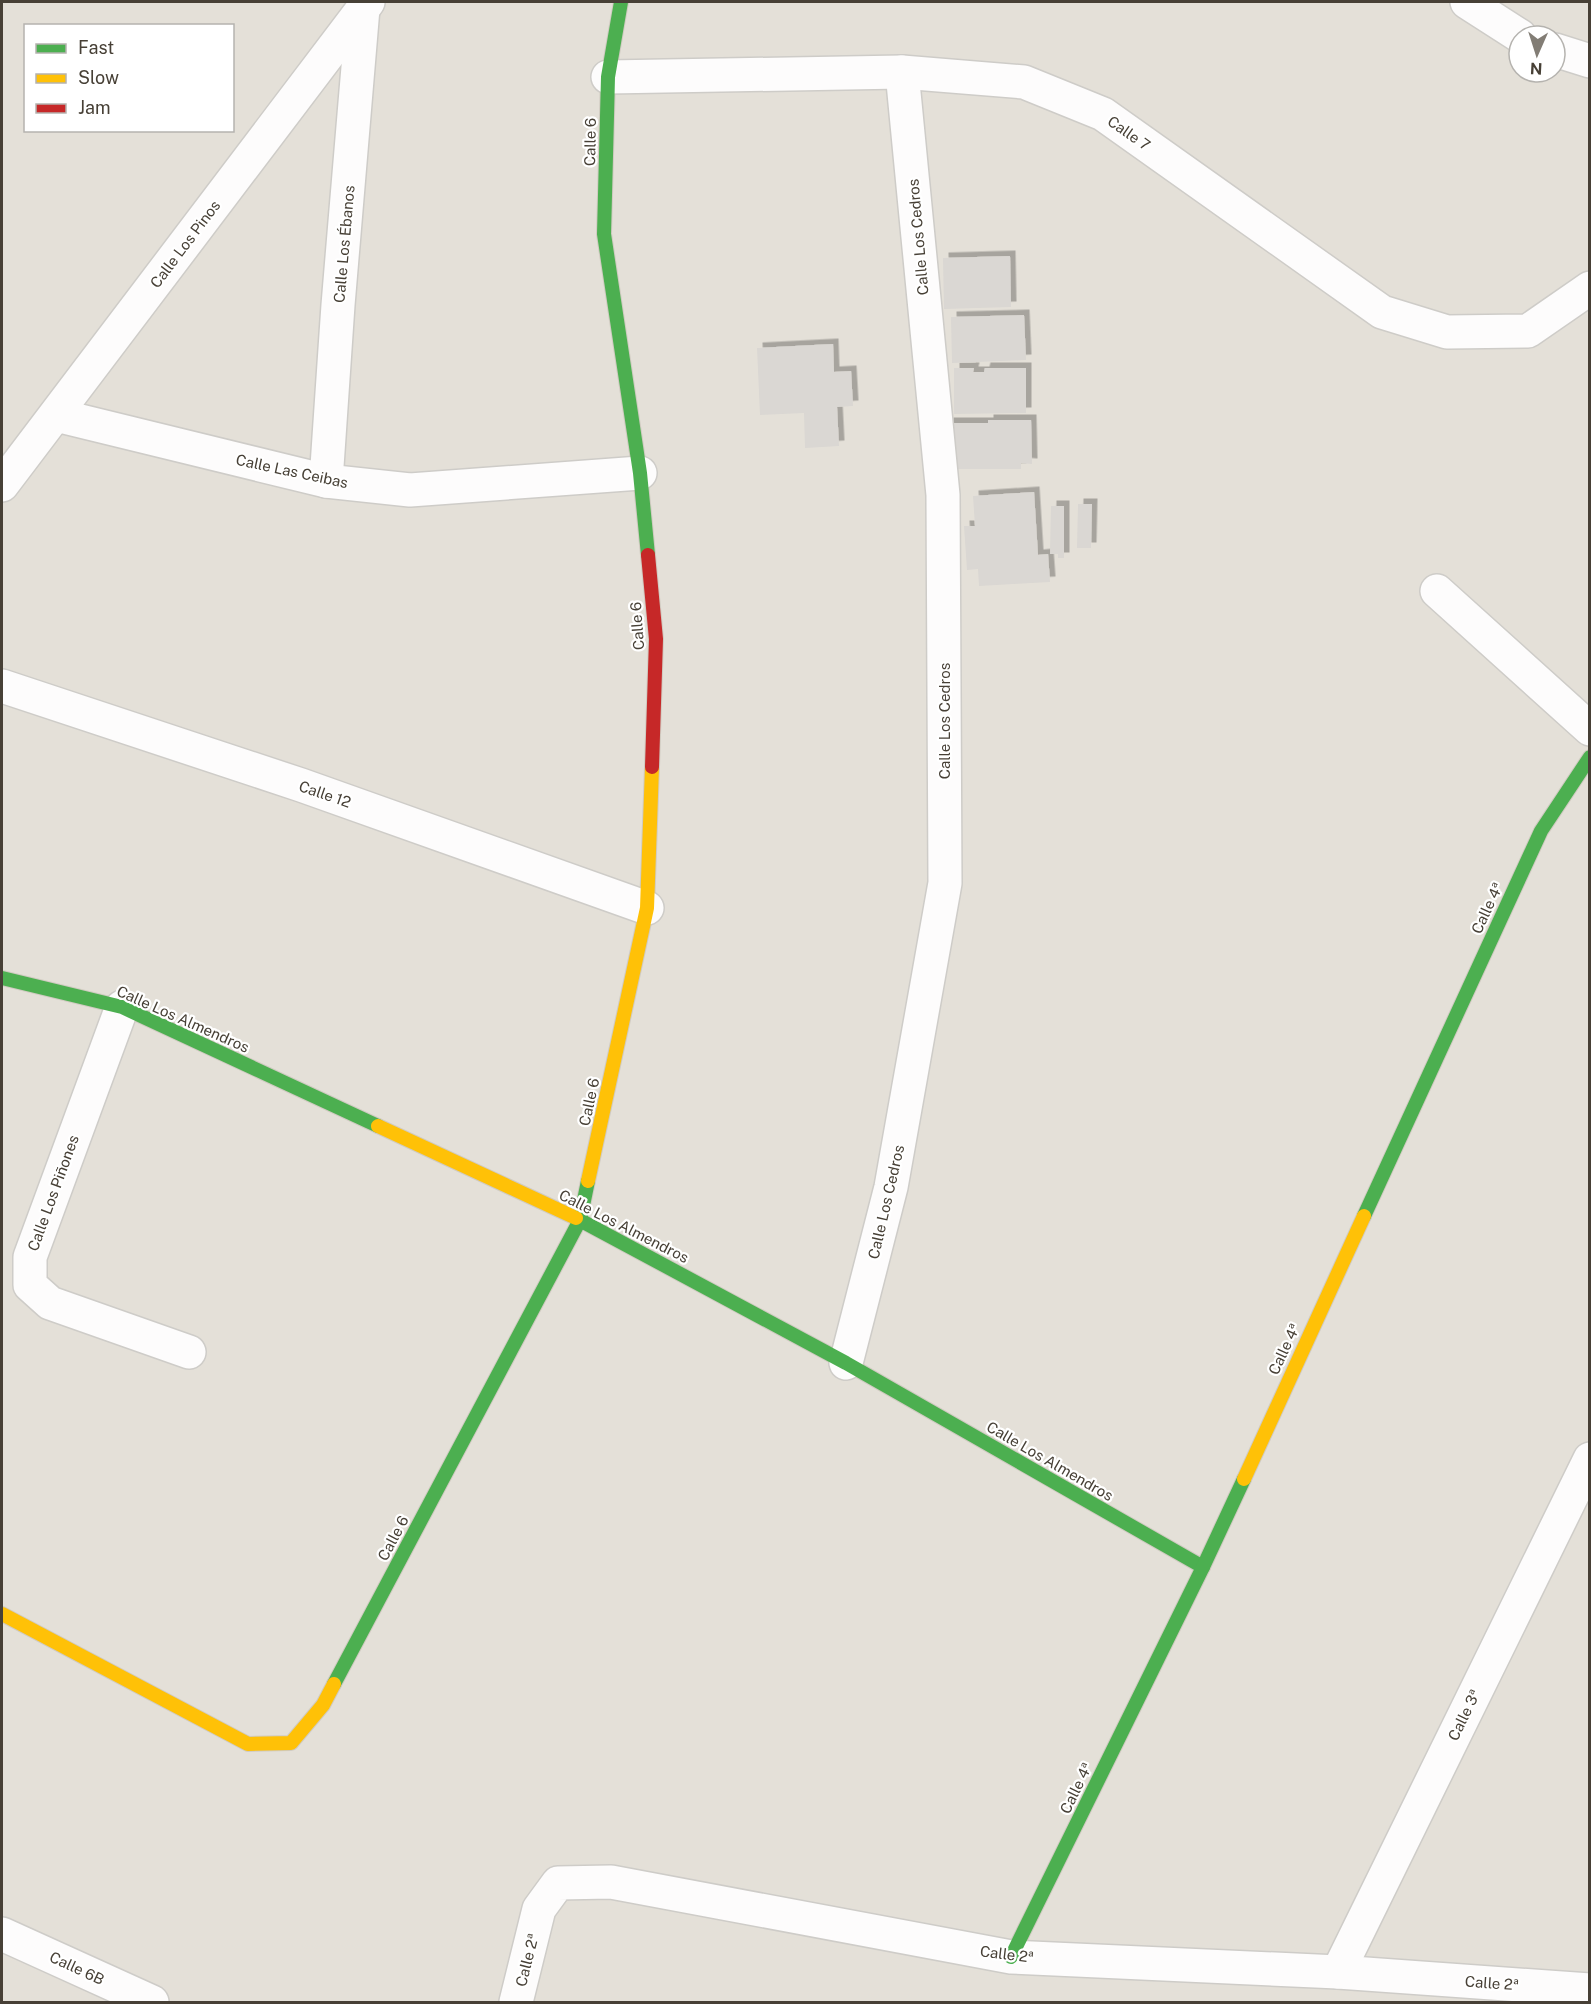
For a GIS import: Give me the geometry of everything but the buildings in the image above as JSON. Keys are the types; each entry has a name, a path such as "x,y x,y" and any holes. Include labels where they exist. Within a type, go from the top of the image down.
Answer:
{"street":[{"name":"Calle 6","path":"2,1614 248,1744 291,1743 323,1705 580,1220 647,908 656,639 639,474 604,234 608,77 621,2"},
{"path":"1467,2 1507,28"},
{"name":"Calle Los Pinos","path":"2,485 365,5"},
{"name":"Calle Los Ébanos","path":"326,481 338,305 365,5"},
{"path":"1567,54 1590,61"},
{"name":"Calle 7","path":"608,77 902,72 1024,82 1103,114 1382,312 1447,332 1528,332 1590,288"},
{"name":"Calle Los Cedros","path":"846,1363 891,1187 945,883 943,495 902,72"},
{"name":"Calle Las Ceibas","path":"56,416 326,481 410,490 639,474"},
{"path":"1437,591 1590,729"},
{"name":"Calle 12","path":"2,686 301,785 647,908"},
{"name":"Calle 4ª","path":"1011,1957 1203,1567 1541,831 1590,757"},
{"name":"Calle Los Almendros","path":"2,978 122,1007 580,1220 846,1363 1203,1567"},
{"name":"Calle Los Piñones","path":"122,1007 30,1257 30,1285 50,1302 189,1352"},
{"name":"Calle 3ª","path":"1338,1972 1590,1459"},
{"name":"Calle 2ª","path":"516,2002 539,1909 558,1883 611,1882 1011,1957 1338,1972 1590,1990"},
{"name":"Calle 6B","path":"2,1934 152,2002"}],"shaded area":[{"path":"2,2 1589,2 1589,2002 2,2002"}],"traffic: fast":[{"path":"621,2 608,77 604,234 640,473 648,555"},
{"path":"1364,1216 1541,831 1590,757"},
{"path":"2,978 122,1007 378,1126"},
{"path":"334,1684 580,1220 588,1181"},
{"path":"576,1218 846,1363 1203,1567"},
{"path":"1011,1957 1244,1479"}],"traffic: slow":[{"path":"588,1181 647,908 652,767"},
{"path":"378,1126 576,1218"},
{"path":"1244,1479 1364,1216"},
{"path":"2,1614 248,1744 291,1743 323,1705 334,1684"}],"traffic: jam":[{"path":"648,555 656,639 652,767"}]}
